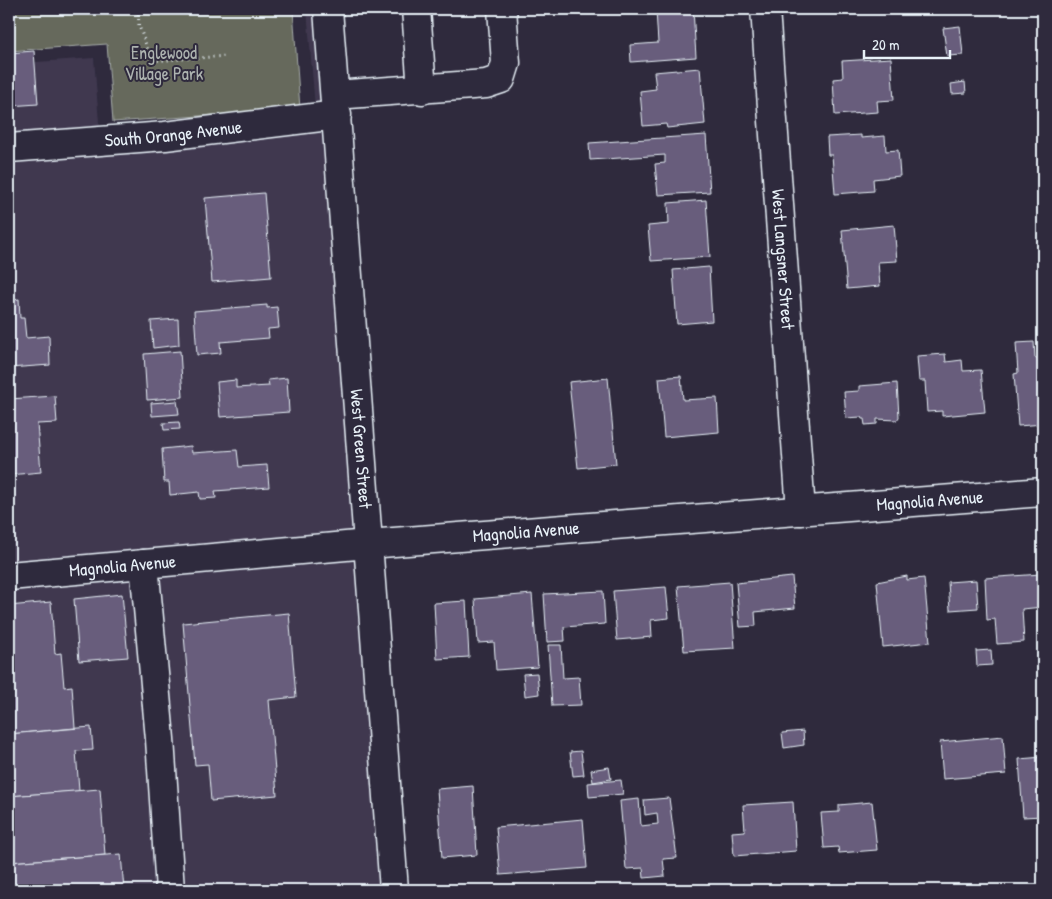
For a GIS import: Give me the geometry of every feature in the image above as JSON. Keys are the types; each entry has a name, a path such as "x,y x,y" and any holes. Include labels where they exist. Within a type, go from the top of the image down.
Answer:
{"street":[{"name":"West Green Street","path":"328,9 394,890"},
{"path":"416,9 422,90"},
{"name":"South Orange Avenue","path":"9,148 165,136 422,90 486,84 501,79 506,63 502,9"},
{"name":"West Langsner Street","path":"765,9 801,511"},
{"name":"Magnolia Avenue","path":"9,576 368,544 1043,492"},
{"path":"144,564 160,739 170,890"}],"path":[{"path":"138,9 139,26 152,61 227,56"}],"shaded area":[{"path":"307,9 342,9 400,890 9,890 9,64 94,58 99,123 102,130 315,108"}],"green space":[{"name":"Englewood Village Park","path":"9,9 293,9 300,109 113,122 107,44 9,51"}],"building":[{"path":"693,9 696,57 631,62 630,45 658,43 656,10"},
{"path":"828,9 860,9 860,10 828,12"},
{"path":"960,26 963,55 947,56 943,28"},
{"path":"34,51 38,104 9,106 9,53"},
{"path":"891,58 894,100 877,101 878,112 835,115 833,79 843,78 842,61"},
{"path":"700,68 705,124 667,128 666,124 643,126 640,91 656,89 654,72"},
{"path":"965,82 966,93 952,94 951,84"},
{"path":"706,135 710,192 658,195 655,164 665,163 665,155 590,160 589,143"},
{"path":"861,135 861,138 885,136 886,151 898,150 900,176 873,179 874,191 835,194 832,155 828,155 827,137"},
{"path":"264,193 271,277 212,282 205,198"},
{"path":"706,200 710,257 651,261 648,226 669,224 668,203"},
{"path":"894,225 897,261 878,262 880,286 847,289 842,230"},
{"path":"9,267 12,267 14,300 19,299 20,318 24,318 26,338 49,336 50,365 9,368"},
{"path":"709,267 712,321 677,324 673,270"},
{"path":"267,305 267,308 277,307 279,328 268,329 269,338 220,342 221,353 197,355 194,311"},
{"path":"178,319 179,345 153,348 151,321"},
{"path":"1034,342 1035,358 1043,358 1043,424 1018,426 1014,374 1018,373 1016,343"},
{"path":"180,351 183,397 147,400 144,354"},
{"path":"945,354 946,362 962,360 963,371 981,370 985,412 942,416 942,411 927,412 925,381 919,381 917,356"},
{"path":"681,376 683,400 717,398 719,432 664,437 659,378"},
{"path":"287,378 289,412 220,417 217,382 236,380 236,388 269,386 268,380"},
{"path":"608,378 616,464 578,468 569,382"},
{"path":"897,383 899,417 897,420 877,419 877,424 865,425 864,419 861,417 846,418 844,392 859,391 859,386"},
{"path":"55,396 57,423 37,424 41,472 9,475 9,399"},
{"path":"177,401 179,414 152,416 151,403"},
{"path":"179,422 180,429 164,430 163,423"},
{"path":"191,446 192,453 237,450 239,467 267,465 269,487 215,491 216,498 200,499 199,492 170,495 169,482 164,482 162,449"},
{"path":"1041,574 1043,607 1022,609 1024,642 997,644 995,619 987,620 985,578"},
{"path":"907,576 907,580 924,578 930,642 883,647 877,582"},
{"path":"792,577 795,608 755,612 756,626 740,627 736,583"},
{"path":"976,580 978,608 950,610 948,582"},
{"path":"730,582 735,648 684,651 678,586"},
{"path":"666,587 669,618 651,620 652,637 617,640 613,591"},
{"path":"603,591 605,624 564,627 565,641 547,642 544,594"},
{"path":"122,594 128,657 79,661 74,599"},
{"path":"532,594 538,667 496,670 494,642 478,643 475,599"},
{"path":"466,601 469,657 437,659 434,603"},
{"path":"51,602 55,654 61,653 64,687 72,686 75,728 9,734 9,606"},
{"path":"289,613 296,697 269,700 277,795 211,801 208,764 195,765 183,623"},
{"path":"548,645 561,645 563,678 579,677 581,705 552,706"},
{"path":"991,650 992,665 977,666 976,651"},
{"path":"537,673 539,694 525,696 523,674"},
{"path":"91,727 93,750 76,751 79,791 9,796 9,734"},
{"path":"803,731 804,745 784,748 782,733"},
{"path":"1003,736 1006,774 943,779 940,742"},
{"path":"581,751 584,775 573,776 570,752"},
{"path":"1043,757 1043,816 1023,817 1019,759"},
{"path":"609,767 611,779 593,782 591,770"},
{"path":"621,780 623,794 589,797 588,783"},
{"path":"473,786 477,855 442,858 437,789"},
{"path":"100,789 105,855 9,862 9,796"},
{"path":"669,798 677,858 663,859 665,876 644,878 643,868 626,869 620,801 639,799 641,826 658,824 657,813 645,815 644,800"},
{"path":"793,802 796,851 734,856 732,832 745,831 743,805"},
{"path":"872,802 877,850 839,853 838,847 824,848 821,813 839,812 839,805"},
{"path":"583,819 587,868 500,875 496,827"},
{"path":"121,854 124,890 9,890 9,862"}]}
